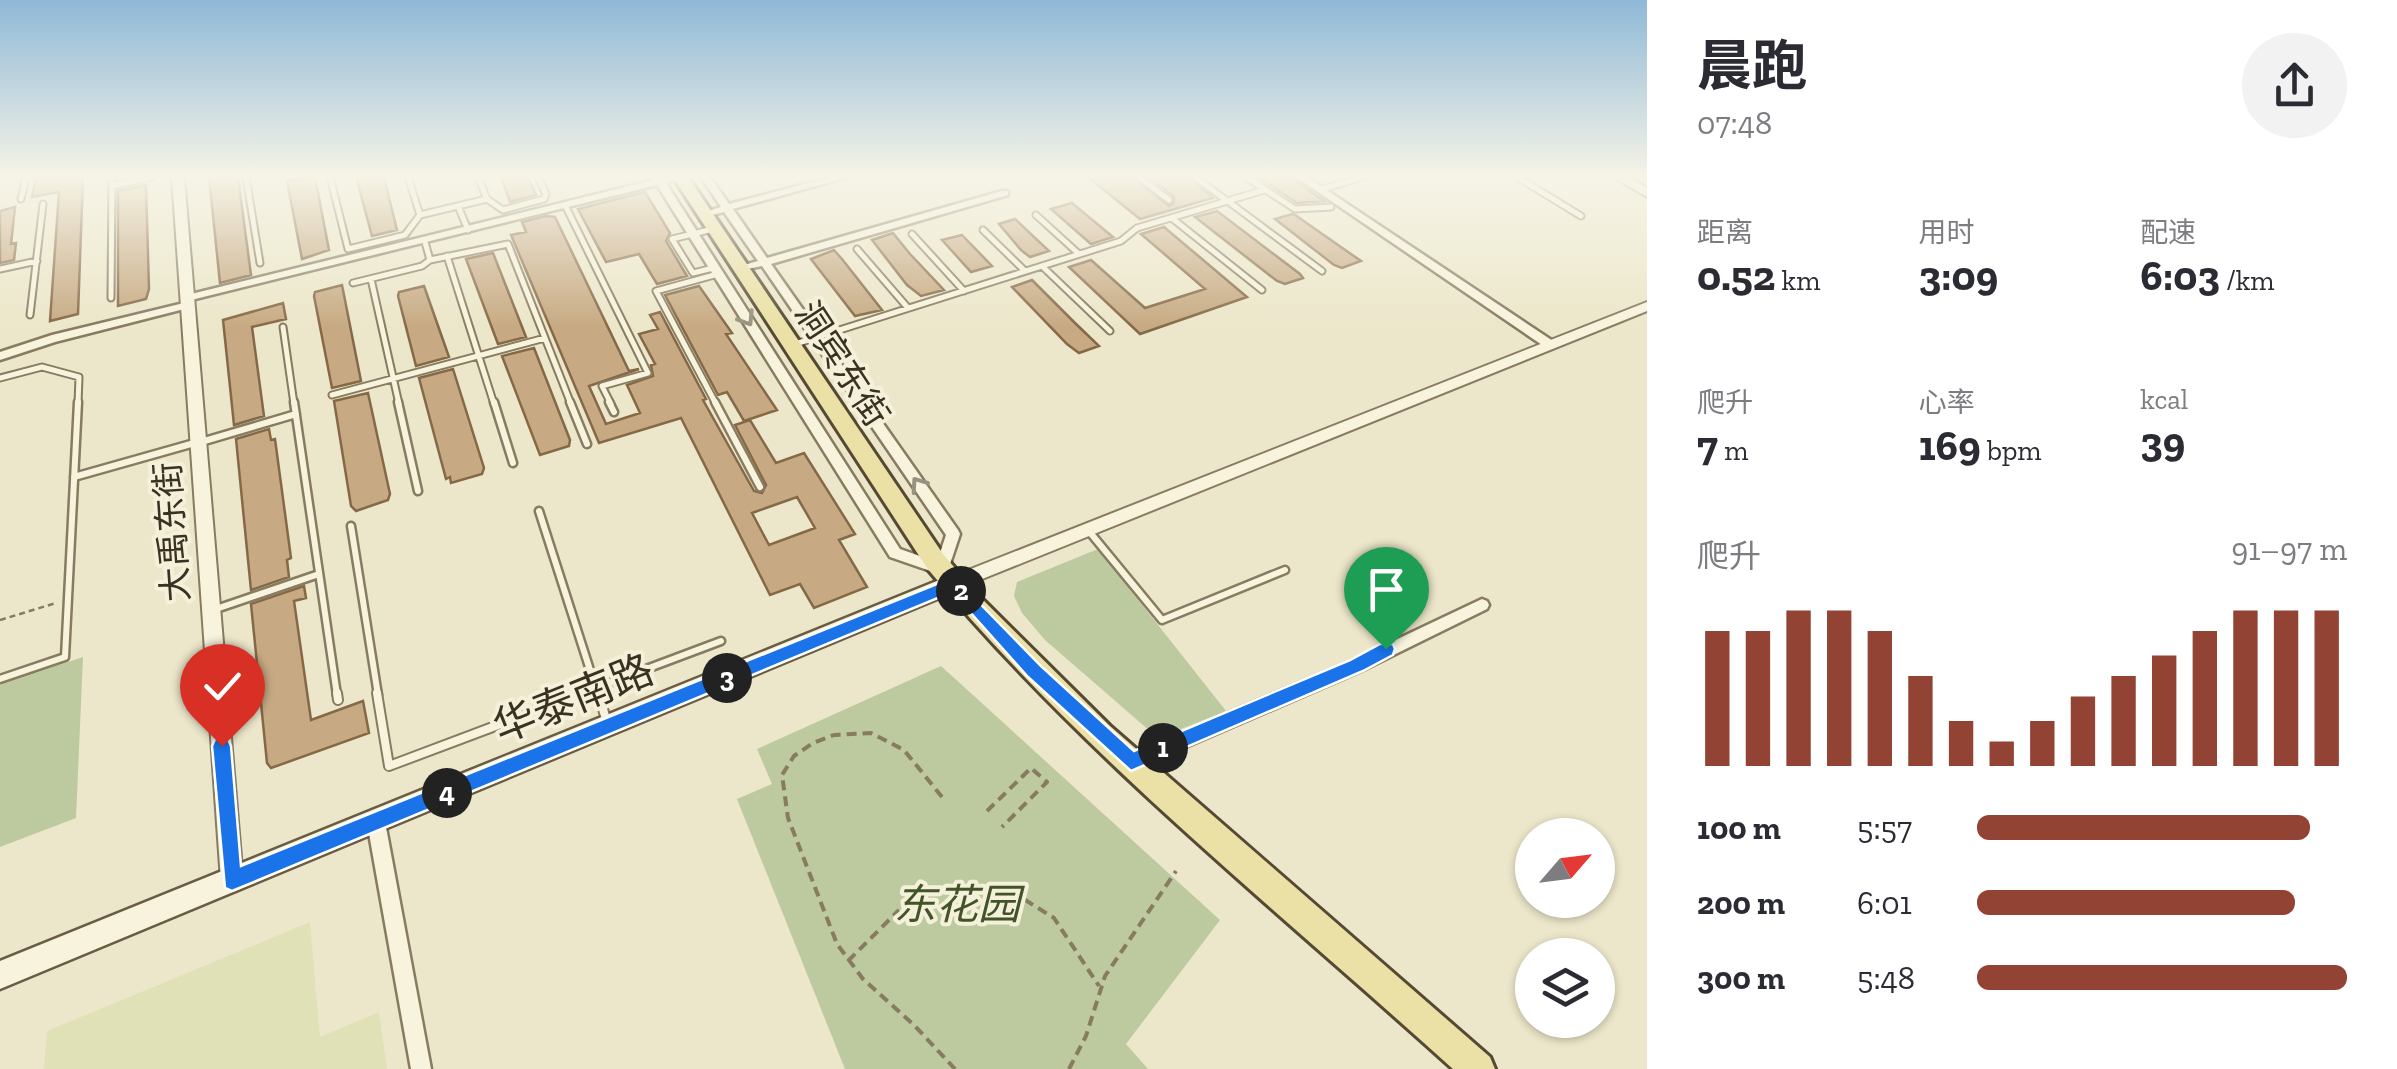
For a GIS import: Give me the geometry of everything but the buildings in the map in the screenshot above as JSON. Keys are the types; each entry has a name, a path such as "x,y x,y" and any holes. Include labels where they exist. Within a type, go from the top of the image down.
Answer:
{"main road":[{"name":"洞宾东街","path":"713,227 948,576 1034,672 1478,1069"},
{"name":"华泰南路","path":"0,975 609,726 948,576"}],"street":[{"name":"大禹东街","path":"182,227 232,881"},
{"path":"0,356 188,302 480,227"},
{"path":"688,227 895,553 948,576 1087,529 1647,306"},
{"path":"739,227 953,534 948,576"},
{"path":"740,269 887,227"},
{"path":"1375,227 1549,344"},
{"path":"1131,762 1356,666 1482,605"},
{"path":"376,822 421,1069"}],"lane":[{"path":"30,314 40,227"},
{"path":"111,298 112,227"},
{"path":"254,227 260,264"},
{"path":"342,227 348,249 405,235 415,227"},
{"path":"576,227 648,372 602,386 614,412"},
{"path":"701,227 692,234 672,239 693,273 716,271"},
{"path":"1049,227 1079,254"},
{"path":"790,346 1121,242 1130,232 1145,227"},
{"path":"1183,227 1262,290"},
{"path":"1262,227 1322,271"},
{"path":"982,230 1025,272"},
{"path":"912,234 964,291"},
{"path":"425,242 430,260"},
{"path":"353,283 422,266 430,260 508,244 587,444"},
{"path":"857,249 908,308"},
{"path":"447,256 513,464"},
{"path":"0,269 36,261"},
{"path":"1042,266 1110,331"},
{"path":"716,271 656,291 760,487"},
{"path":"371,278 418,491"},
{"path":"283,327 338,700"},
{"path":"332,395 545,338"},
{"path":"0,378 42,368 80,377 66,657 0,679"},
{"path":"74,477 296,414"},
{"path":"538,511 609,726"},
{"path":"351,526 388,766 721,641"},
{"path":"1087,529 1162,620 1284,570"},
{"path":"211,610 319,574"}],"path":[{"path":"0,620 68,599"},
{"path":"942,797 913,756 890,738 872,731 830,735 802,748 782,775 785,806 830,931 848,960 955,1069"},
{"path":"986,811 1031,768 1047,782 1002,827"},
{"path":"1069,1069 1086,1036 1100,988 1114,960 1176,870"},
{"path":"1011,890 1036,901 1055,917 1100,988"},
{"path":"848,960 899,910"}],"green space":[{"path":"1098,549 1226,711 1158,738 1045,640 1022,613 1014,596 1017,582"},
{"path":"83,657 76,818 0,847 0,685"},
{"name":"东花园","path":"941,666 1220,920 1126,1044 1148,1069 845,1069 737,799 772,784 757,749"},
{"path":"310,922 320,1037 379,1012 387,1069 44,1069 47,1031"}],"route":[{"path":"222,746 232,881 954,584 1034,672 1131,762 1356,666 1386,649"}]}
